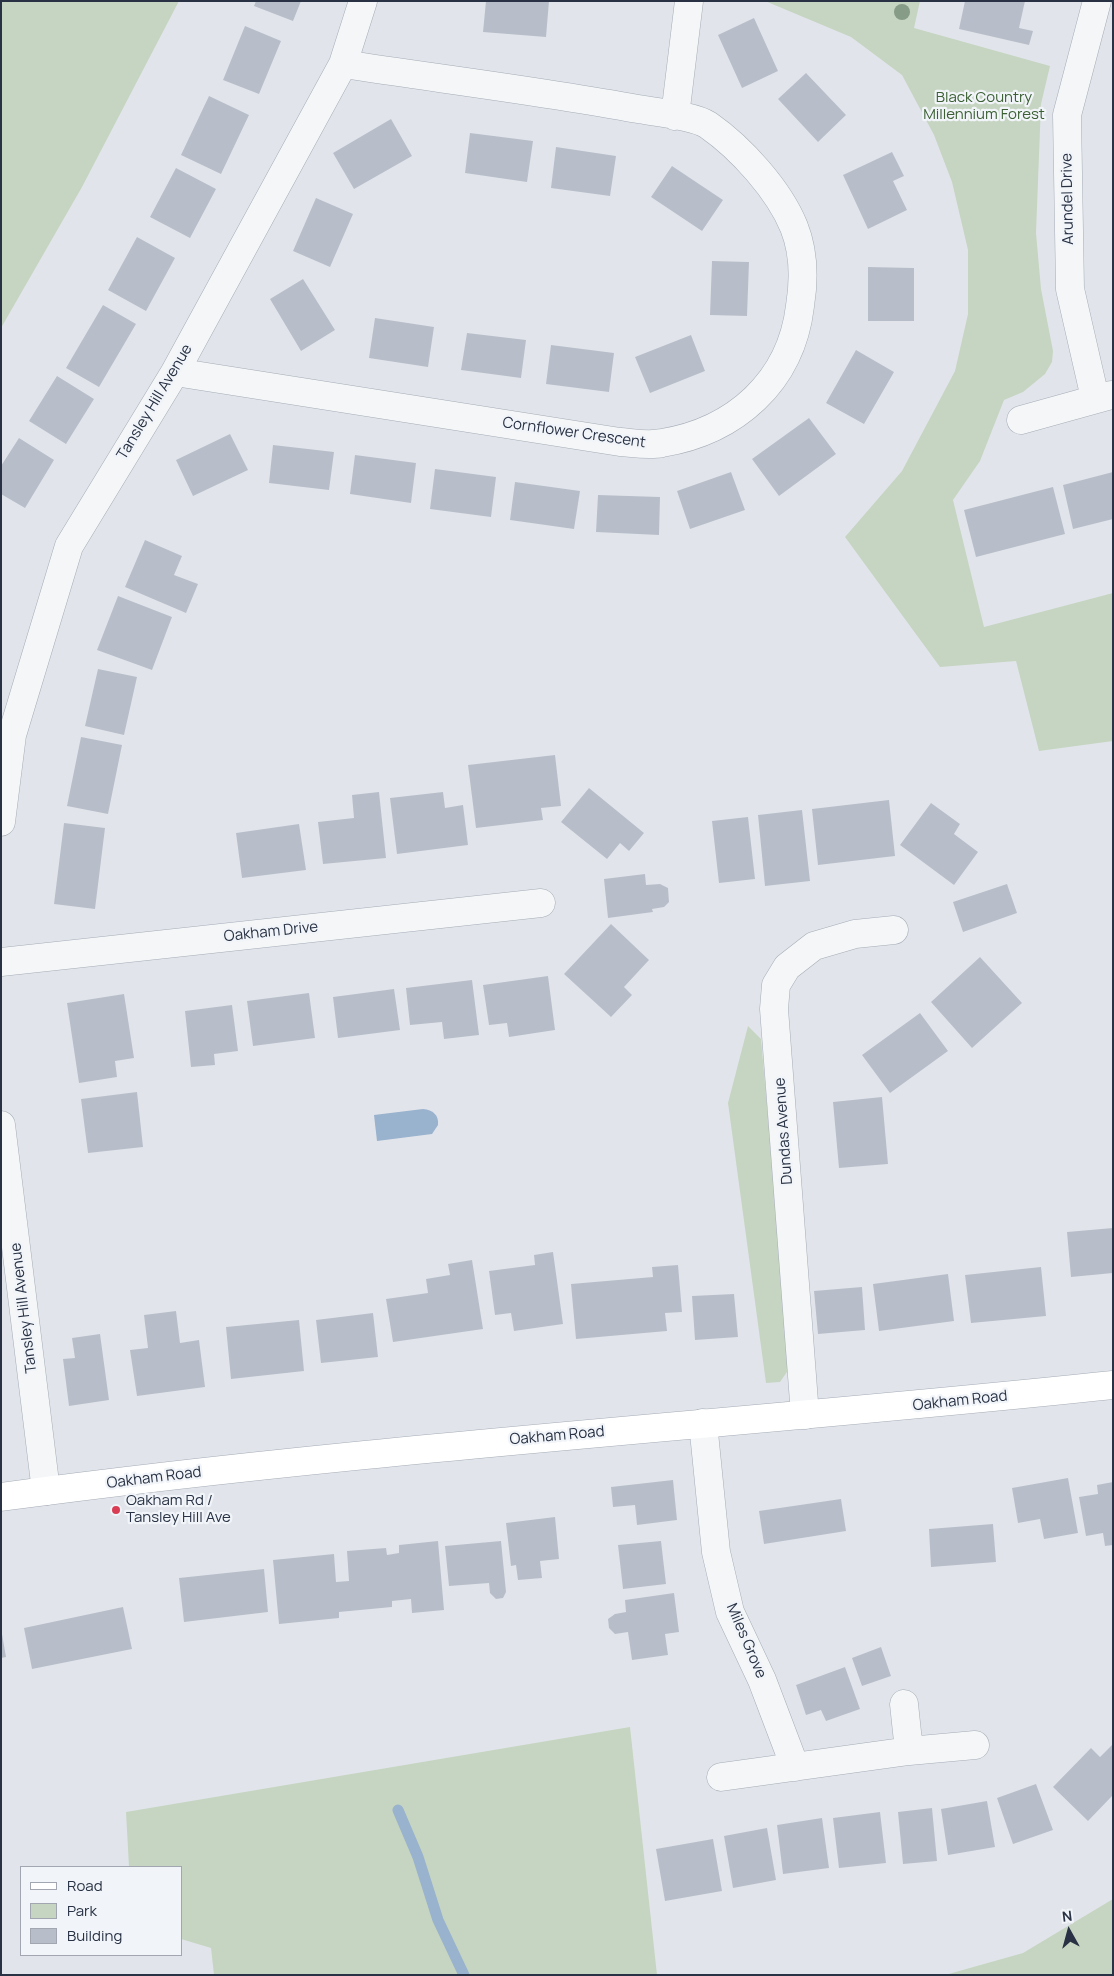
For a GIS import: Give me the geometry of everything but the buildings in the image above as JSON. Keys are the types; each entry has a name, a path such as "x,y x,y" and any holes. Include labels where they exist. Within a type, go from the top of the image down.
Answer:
{"street":[{"name":"Tansley Hill Avenue","path":"1,822 12,735 69,546 175,372 343,64 363,1"},
{"path":"675,116 689,1"},
{"name":"Arundel Drive","path":"1022,420 1104,396 1070,289 1067,115 1097,1"},
{"name":"Cornflower Crescent","path":"175,372 620,442 660,444 688,437 718,425 748,408 769,384 786,354 798,322 802,262 794,228 755,168 706,124 616,105 343,64"},
{"name":"Oakham Drive","path":"1,962 541,903"},
{"name":"Dundas Avenue","path":"805,1415 774,1009 776,985 787,967 814,946 855,934 894,930"},
{"name":"Tansley Hill Avenue","path":"1,1125 46,1491"},
{"name":"Oakham Road","path":"1,1497 345,1456 805,1415 1113,1385"},
{"name":"Miles Grove","path":"702,1423 716,1552 730,1612 762,1680 795,1767"},
{"path":"904,1704 908,1751"},
{"path":"721,1778 908,1751 975,1745"}],"green space":[{"path":"1,1 179,1 82,187 1,328"},
{"name":"Black Country Millennium Forest","path":"765,1 920,1 914,28 1050,66 1041,104 1036,233 1041,289 1053,351 1052,362 1045,374 1023,392 1004,400 980,461 953,500 984,627 1113,593 1113,741 1039,751 1016,661 940,667 845,537 902,471 955,371 968,314 968,250 952,182 934,135 902,75 851,37"},
{"path":"748,1026 761,1039 790,1360 789,1369 780,1382 766,1383 728,1103"},
{"path":"630,1727 657,1975 214,1975 211,1948 182,1939 182,1866 129,1866 126,1812"},
{"path":"1113,1899 1113,1975 945,1975 1023,1953"}],"water":[{"path":"423,1109 432,1112 437,1118 438,1125 432,1134 377,1141 374,1115"}],"waterway":[{"path":"398,1810 418,1857 438,1920 464,1975"}],"place":[{"name":"Oakham Rd / Tansley Hill Ave","path":"116,1510"}]}
